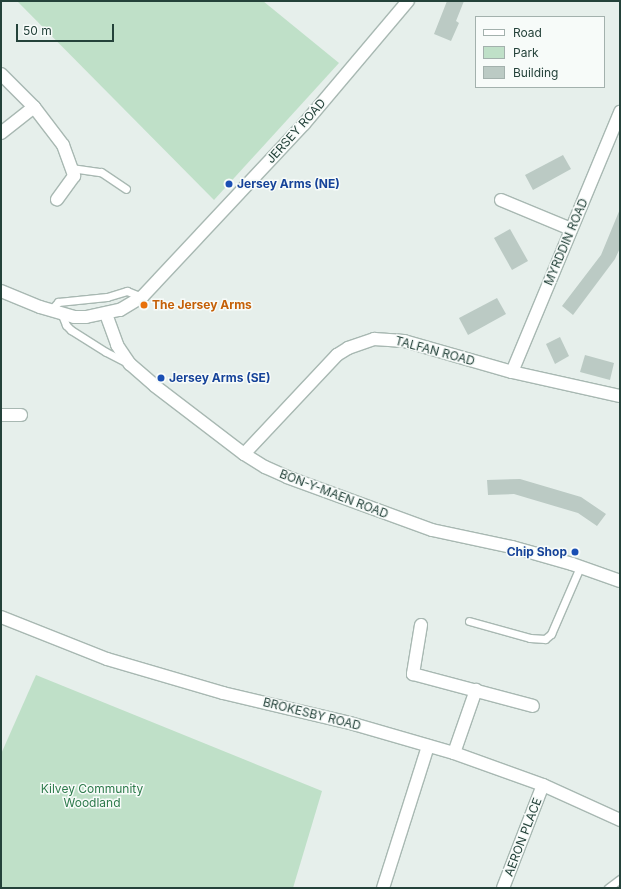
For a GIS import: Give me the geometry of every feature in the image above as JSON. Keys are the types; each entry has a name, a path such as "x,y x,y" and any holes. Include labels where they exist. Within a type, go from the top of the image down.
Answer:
{"street":[{"name":"JERSEY ROAD","path":"1,291 62,315 86,317 106,314 129,306 142,297 304,124 408,1"},
{"path":"1,74 34,107 63,145 74,176 57,199"},
{"path":"1,134 34,107"},
{"name":"MYRDDIN ROAD","path":"512,372 620,112"},
{"path":"501,200 571,229"},
{"name":"BON-Y-MAEN ROAD","path":"106,314 116,345 130,364 155,386 244,454 287,477 432,530 512,546 580,567 620,582"},
{"name":"TALFAN ROAD","path":"244,454 324,367 337,355 361,342 374,339 404,341 512,372 620,396"},
{"path":"1,415 20,415"},
{"name":"BROKESBY ROAD","path":"1,617 107,659 223,693 350,723 454,754 543,785 620,820"},
{"path":"421,625 413,674 533,706"},
{"path":"454,754 476,690"},
{"path":"384,888 428,746"},
{"name":"AERON PLACE","path":"503,888 543,785"}],"lane":[{"path":"71,168 101,172 126,189"},
{"path":"50,311 58,302 107,297 127,291 142,297"},
{"path":"62,315 66,325 71,330 106,352 130,364"},
{"path":"469,621 530,638 545,639 551,634 580,567"},
{"path":"608,888 620,879"}],"green space":[{"path":"17,1 263,1 339,63 214,200"},
{"name":"Kilvey Community Woodland","path":"36,675 322,791 293,888 1,888 1,754"}],"building":[{"path":"447,1 464,1 456,21 459,23 451,41 434,34"},
{"path":"563,155 571,169 533,190 525,175"},
{"path":"620,209 620,248 615,259 573,315 562,306 601,255"},
{"path":"510,229 528,261 512,270 494,238"},
{"path":"497,298 506,314 468,335 459,318"},
{"path":"560,337 569,356 555,364 546,344"},
{"path":"585,355 614,363 610,380 580,372"},
{"path":"520,479 581,497 606,514 597,526 578,513 514,494 488,495 487,480"}],"place":[{"name":"Jersey Arms (NE)","path":"229,184"},
{"name":"The Jersey Arms","path":"144,305"},
{"name":"Jersey Arms (SE)","path":"161,378"},
{"name":"Chip Shop","path":"575,552"}]}
